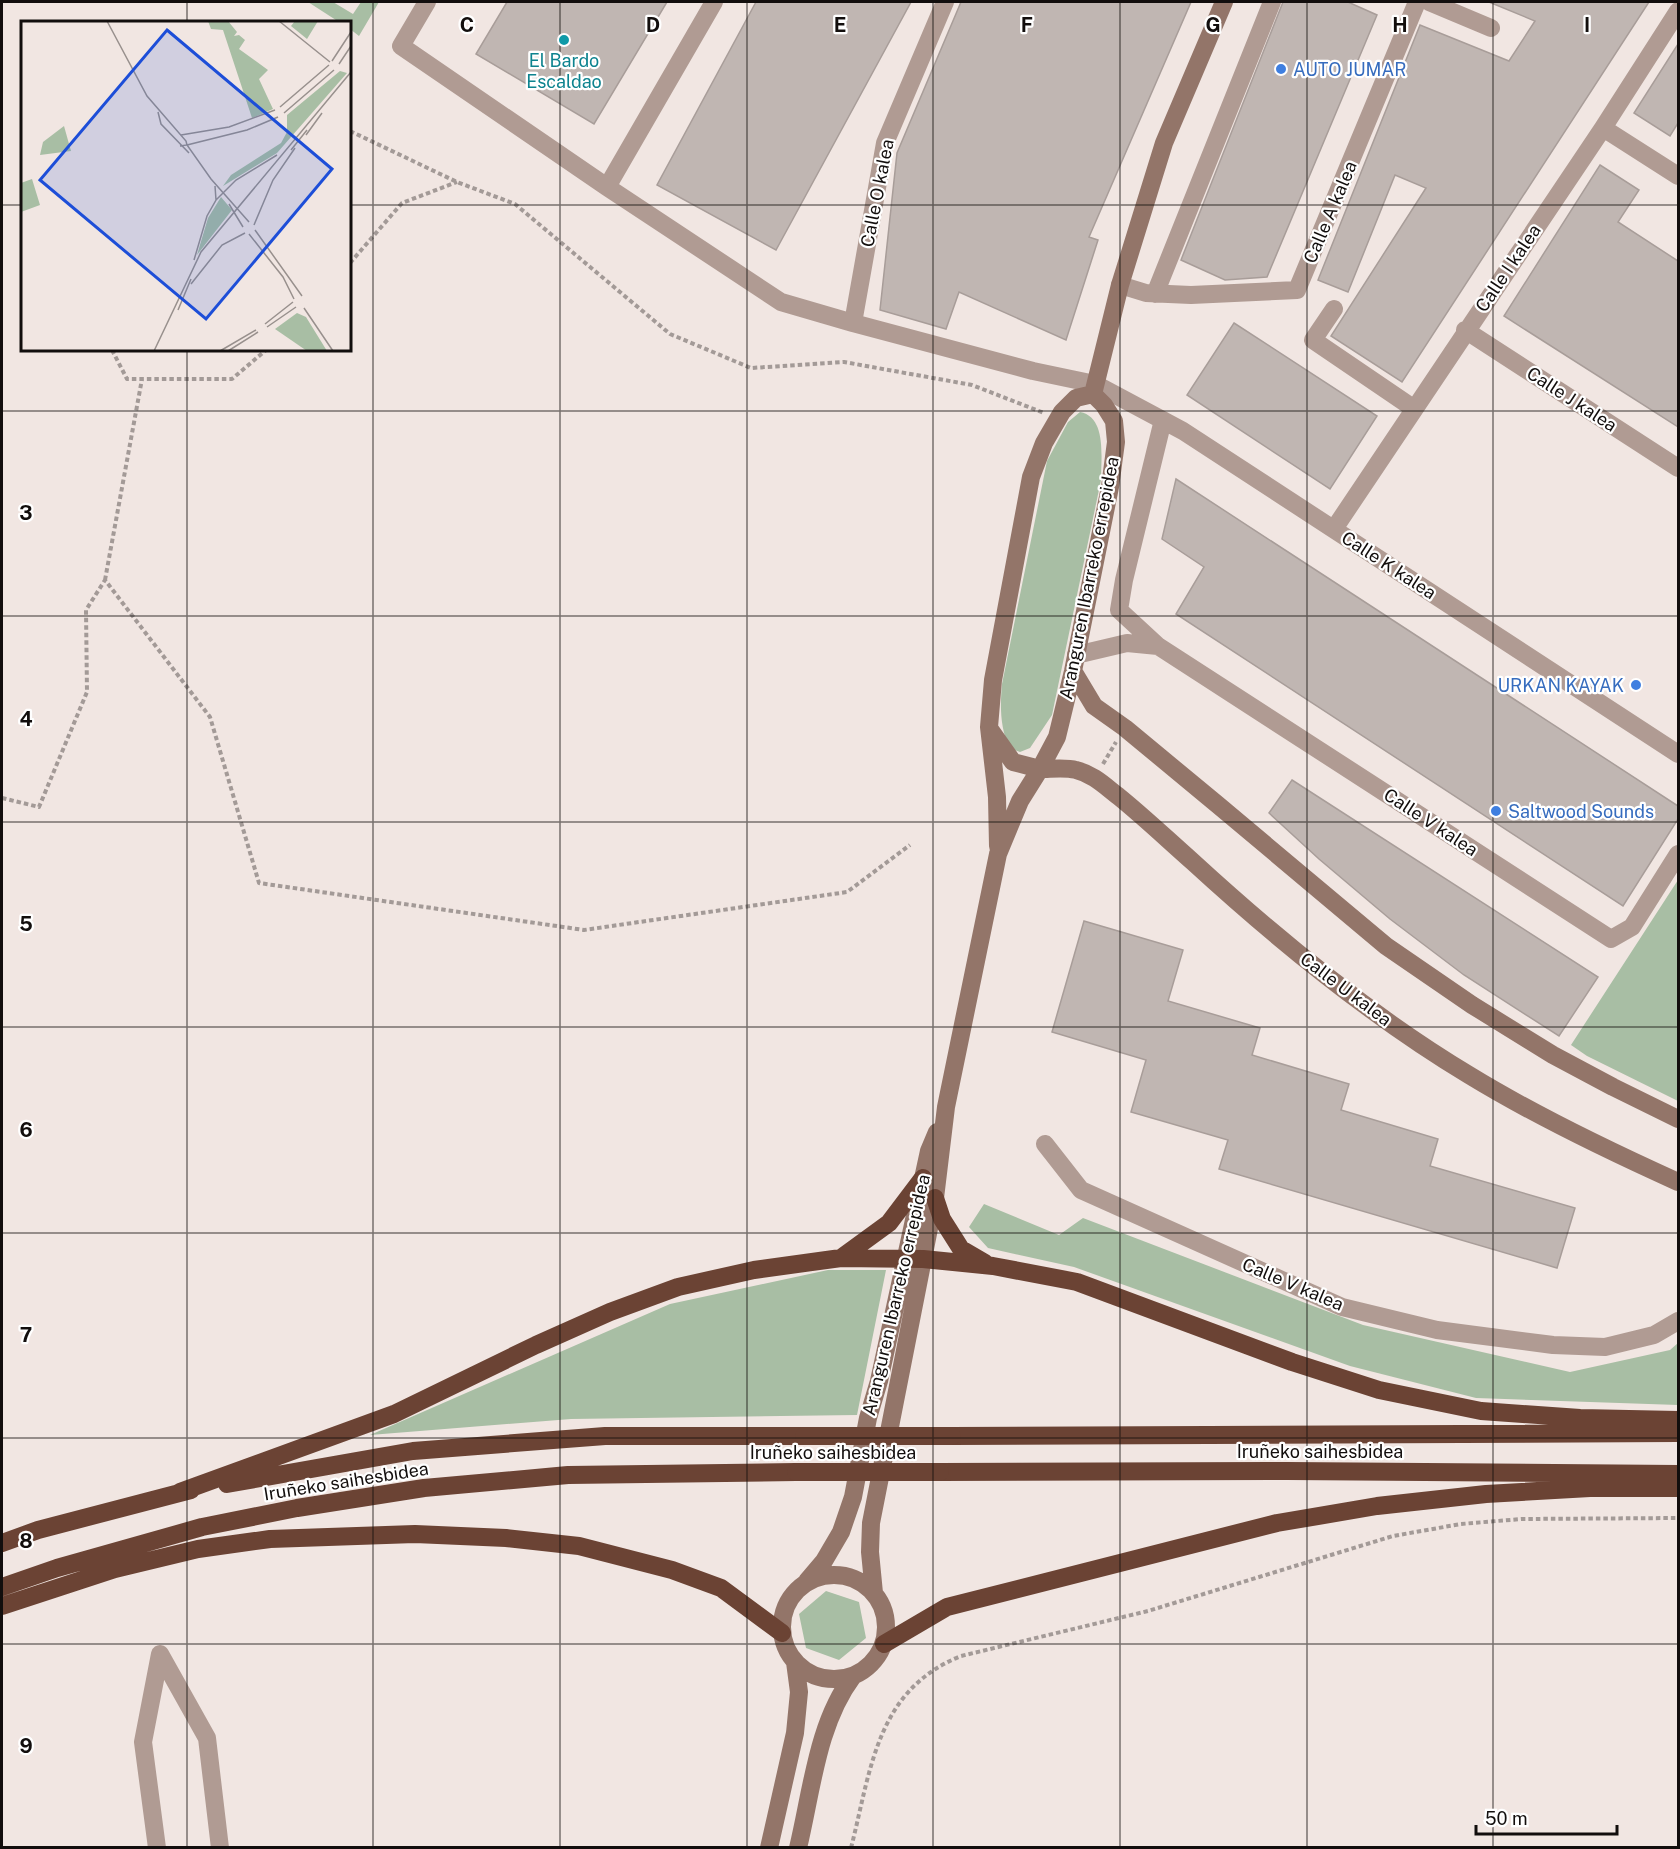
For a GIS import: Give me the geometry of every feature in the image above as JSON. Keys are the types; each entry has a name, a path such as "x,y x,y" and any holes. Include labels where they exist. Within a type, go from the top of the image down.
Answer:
{"highway":[{"path":"841,1258 889,1223 923,1178"},
{"path":"935,1198 942,1219 961,1249 989,1266"},
{"path":"180,1492 394,1414 536,1345 610,1312 678,1287 754,1270 841,1258 989,1266 1077,1282 1292,1362 1379,1390 1481,1411 1580,1418 1678,1419"},
{"name":"Iruñeko saihesbidea","path":"2,1543 38,1530 180,1492 413,1451 605,1436 1678,1433"},
{"name":"Iruñeko saihesbidea","path":"2,1587 57,1568 202,1527 297,1508 424,1488 568,1475 1288,1471 1678,1474"},
{"path":"884,1644 947,1607 1277,1523 1377,1506 1486,1494 1590,1488 1678,1488"},
{"path":"2,1605 115,1569 198,1549 270,1539 416,1534 506,1538 579,1546 672,1570 721,1588 782,1633"}],"street":[{"path":"427,2 400,46 781,302 1094,389 1120,285 1164,143 1224,2"},
{"path":"607,187 714,2"},
{"name":"Calle O kalea","path":"853,323 885,143 945,2"},
{"path":"1155,294 1272,2"},
{"name":"Calle A kalea","path":"1120,285 1155,294 1191,295 1297,290 1417,2"},
{"path":"1429,2 1491,28"},
{"name":"Calle I kalea","path":"1334,529 1465,330 1603,128 1678,11"},
{"path":"1603,128 1678,176"},
{"path":"1334,309 1313,340 1413,408"},
{"name":"Calle J kalea","path":"1465,330 1678,468"},
{"name":"Aranguren Ibarreko errepidea","path":"874,1593 870,1552 871,1522 895,1404 905,1261 935,1198 946,1107 998,854 1020,801 1057,737 1075,663 1110,487 1116,442 1114,421 1094,389 1076,398 1058,419 1044,443 1031,477 993,680 989,727 997,796 998,854"},
{"name":"Calle K kalea","path":"1094,389 1183,431 1678,754"},
{"name":"Calle V kalea","path":"1163,420 1124,580 1119,610 1158,646 1611,939 1632,927 1678,854"},
{"name":"Calle V kalea","path":"1075,663 1127,643 1158,646"},
{"path":"1075,663 1094,706 1125,728 1386,946 1472,1005 1553,1055 1678,1119"},
{"path":"989,727 1013,762 1040,769"},
{"name":"Calle U kalea","path":"1040,769 1075,769 1095,777 1142,816 1256,921 1395,1026 1467,1074 1537,1114 1621,1157 1678,1182"},
{"name":"Aranguren Ibarreko errepidea","path":"807,1581 824,1561 841,1532 852,1497 867,1418 879,1381 929,1151 946,1107"},
{"name":"Calle V kalea","path":"1045,1144 1081,1190 1342,1307 1437,1329 1552,1345 1595,1347 1605,1347 1654,1335 1678,1322"},
{"path":"836,1574 850,1576 864,1583 874,1593 883,1609 887,1626 884,1644 877,1658 866,1669 853,1676 838,1679 822,1678 807,1672 795,1662 786,1649 782,1633 782,1618 795,1590 821,1575 836,1574"},
{"path":"157,1848 143,1742 160,1654 207,1738 220,1848"},
{"path":"769,1848 795,1732 799,1692 795,1662"},
{"path":"798,1848 829,1719 841,1692 853,1676"}],"path":[{"path":"351,131 457,182 515,204 670,334 751,368 844,362 972,385 1058,419"},
{"path":"351,262 402,203 457,182"},
{"path":"112,351 127,380 232,379 265,351"},
{"path":"2,798 39,807 87,692 86,610 105,580 142,380"},
{"path":"105,580 210,717 259,883 584,930 847,892 910,845"},
{"path":"1095,777 1125,728"},
{"path":"851,1848 884,1727 893,1710 924,1675 952,1659 1148,1611 1393,1536 1461,1524 1521,1519 1678,1518"}],"green space":[{"path":"308,2 333,2 353,14 361,2 379,2 359,36 351,30 351,21 337,21"},
{"path":"1080,412 1089,415 1099,430 1101,480 1052,715 1030,748 1020,752 1009,748 1004,732 1001,709 1002,684 1047,461 1068,422"},
{"path":"1678,880 1678,1101 1587,1056 1571,1045"},
{"path":"984,1204 1059,1235 1083,1218 1363,1325 1570,1372 1670,1350 1678,1343 1678,1405 1476,1398 1350,1366 1074,1267 988,1248 969,1227"},
{"path":"828,1270 886,1270 857,1415 571,1419 370,1435 670,1304"},
{"path":"826,1591 859,1602 866,1638 839,1660 806,1648 799,1614"}],"building":[{"path":"507,2 667,2 594,124 476,54"},
{"path":"756,2 911,2 776,250 657,185"},
{"path":"961,2 1191,2 1089,237 1098,240 1066,340 959,292 946,329 880,310 897,153"},
{"path":"1283,2 1348,2 1377,15 1267,277 1225,280 1181,260"},
{"path":"1489,2 1649,2 1402,382 1331,336 1426,188 1395,175 1348,292 1318,280 1420,25 1509,61 1535,21"},
{"path":"1678,44 1678,123 1670,136 1634,113"},
{"path":"1600,165 1639,190 1618,222 1678,261 1678,427 1504,316"},
{"path":"1234,323 1377,416 1330,489 1187,395"},
{"path":"1176,479 1678,806 1678,819 1623,906 1176,614 1204,567 1162,539"},
{"path":"1292,780 1598,977 1559,1036 1464,975 1390,919 1269,813"},
{"path":"1084,921 1183,950 1168,1001 1260,1028 1252,1055 1349,1084 1341,1110 1438,1139 1430,1166 1575,1208 1557,1268 1219,1169 1228,1140 1131,1112 1146,1060 1052,1032"}],"place":[{"name":"El Bardo Escaldao","path":"564,40"},
{"name":"AUTO JUMAR","path":"1281,69"},
{"name":"URKAN KAYAK","path":"1636,685"},
{"name":"Saltwood Sounds","path":"1496,811"}]}
